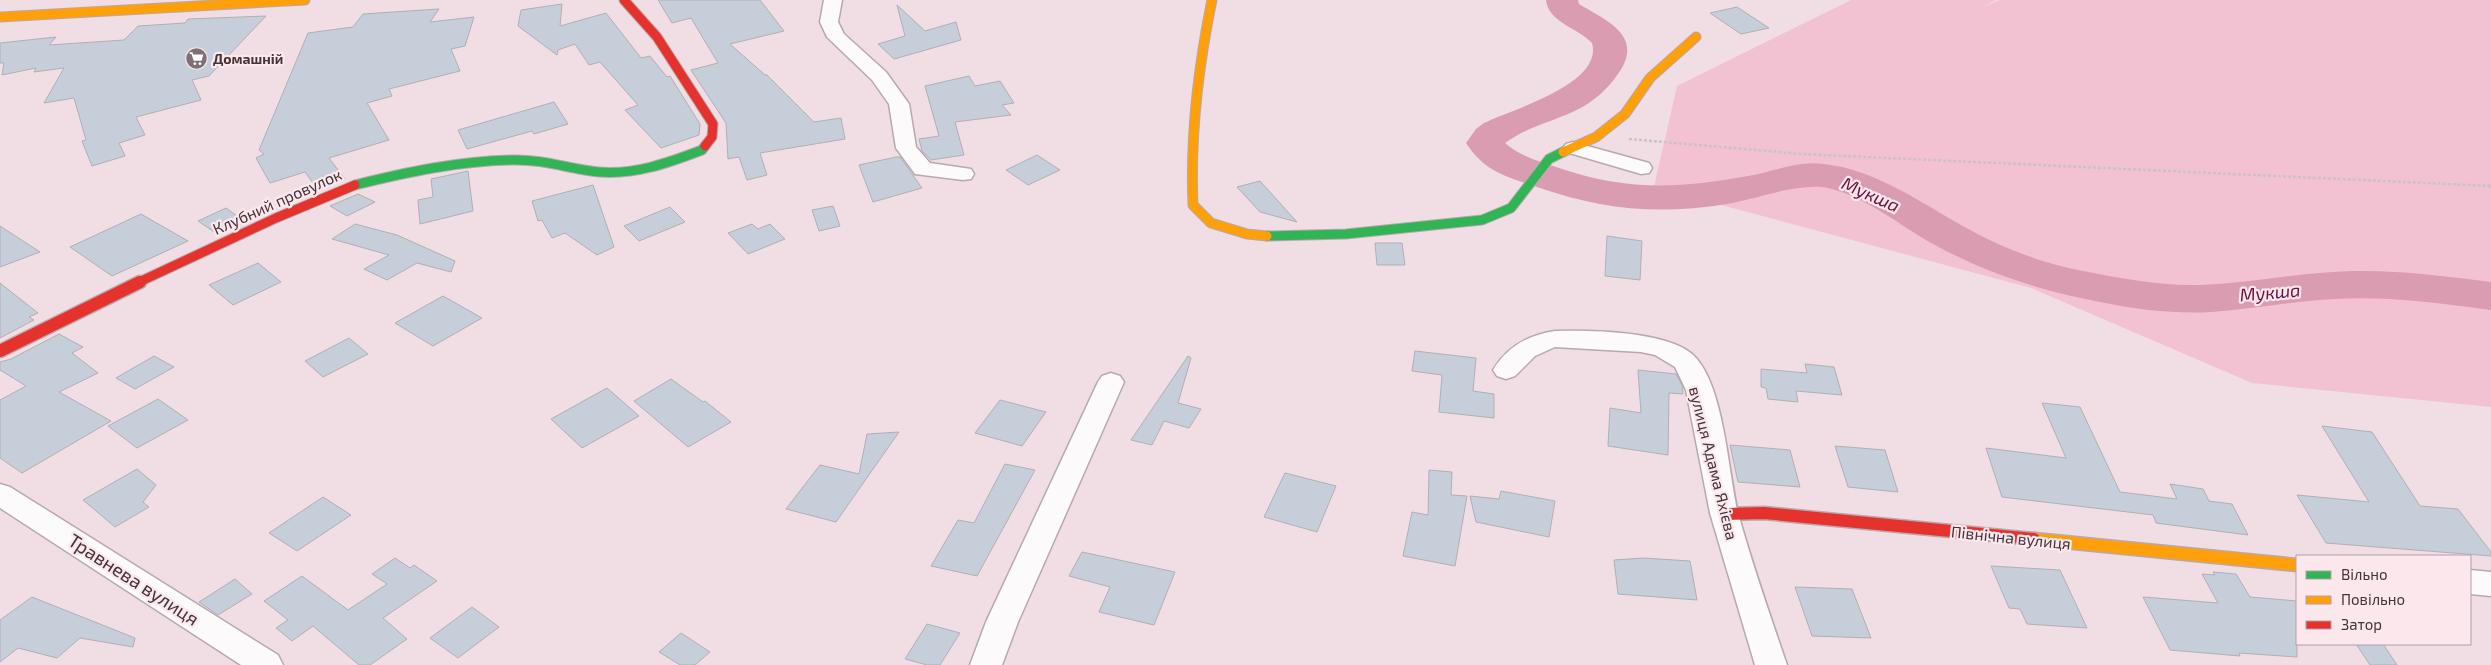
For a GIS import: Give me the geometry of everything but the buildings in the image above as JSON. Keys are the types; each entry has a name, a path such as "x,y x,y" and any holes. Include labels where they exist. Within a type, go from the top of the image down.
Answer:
{"street":[{"path":"0,17 305,0"},
{"name":"Клубний провулок","path":"0,351 72,314 268,222 354,185 389,176 464,162 499,160 538,160 600,172 630,172 657,167 702,150 712,137 713,124 710,117 657,37 624,0"},
{"path":"833,0 829,22 836,38 879,76 899,104 906,148 923,169 963,174"},
{"path":"1212,0 1192,111 1189,164 1193,205 1211,223 1247,234 1277,237 1346,234 1482,220 1511,208 1549,159 1596,137 1625,114 1650,78 1696,37"},
{"path":"1573,148 1641,168"},
{"name":"вулиця Адама Яхієва","path":"1506,370 1530,347 1556,338 1651,346 1675,354 1690,368 1702,400 1725,514 1772,665"},
{"path":"986,665 1002,622 1111,382"},
{"name":"Травнева вулиця","path":"0,494 267,665"},
{"name":"Північна вулиця","path":"1725,514 1764,513 2296,565"},
{"path":"2471,582 2491,584"}],"path":[{"path":"1596,137 1802,154 2491,186"}],"shaded area":[{"path":"1851,0 1996,0 1982,7 2000,0 2491,0 2491,407 2252,383 2031,288 1654,187 1677,86"}],"waterway":[{"name":"Мукша","path":"1562,0 1563,8 1592,26 1607,39 1611,49 1607,64 1591,83 1568,101 1508,126 1489,137 1485,143 1496,156 1503,160 1527,171 1563,183 1615,196 1656,199 1719,193 1807,175 1827,176 1844,180 1876,193 1949,236 2001,260 2056,279 2138,295 2198,299 2319,286 2374,284 2491,296"}],"traffic: fast":[{"path":"355,185 399,174 489,161 535,160 599,172 627,172 664,164 702,150 705,146"},
{"path":"1267,236 1346,234 1482,220 1511,208 1549,159 1563,152"}],"traffic: slow":[{"path":"0,17 305,0"},
{"path":"1212,0 1195,102 1192,153 1193,205 1211,223 1247,234 1267,236"},
{"path":"1563,152 1596,137 1625,114 1650,78 1696,37"},
{"path":"2034,539 2296,565"}],"traffic: jam":[{"path":"624,0 657,37 713,124 712,137 705,146"},
{"path":"0,351 72,314 276,218 355,185"},
{"path":"1725,514 1764,513 2034,539"}],"place":[{"name":"Домашній","path":"197,58"}]}
